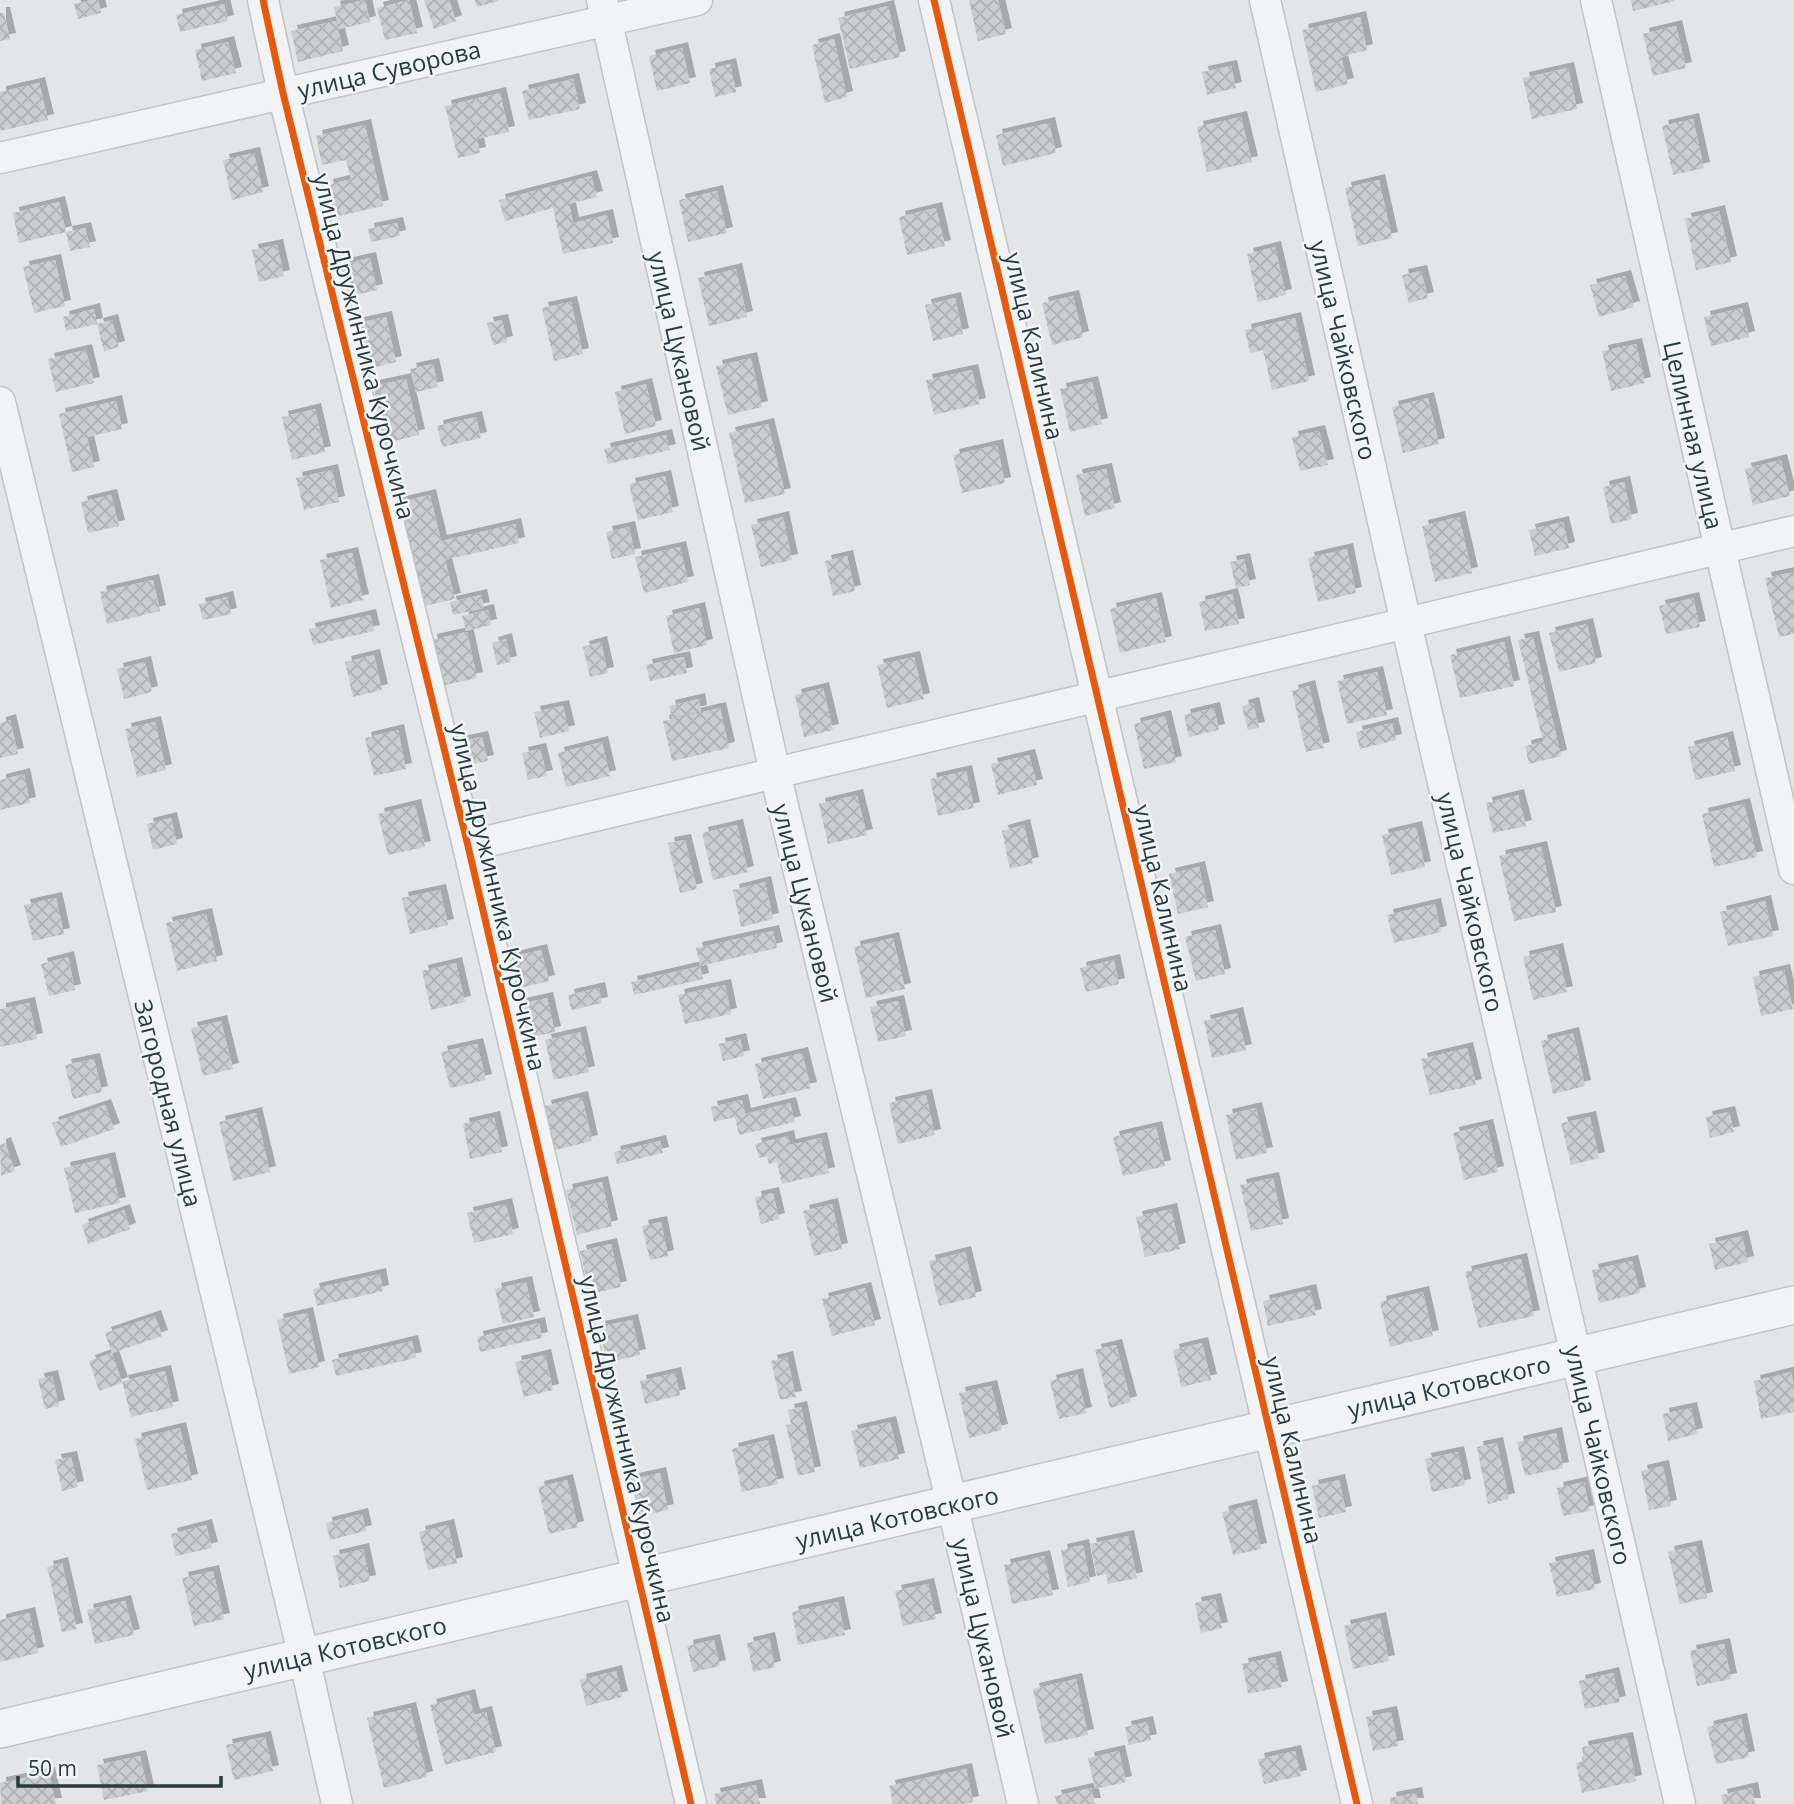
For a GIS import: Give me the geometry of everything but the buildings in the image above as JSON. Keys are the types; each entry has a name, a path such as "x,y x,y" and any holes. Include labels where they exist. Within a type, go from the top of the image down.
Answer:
{"street":[{"name":"улица Дружинника Курочкина","path":"263,0 283,93 468,846 691,1804"},
{"name":"улица Суворова","path":"0,158 283,93 604,10 696,0"},
{"name":"улица Калинина","path":"934,0 1357,1804"},
{"name":"улица Чайковского","path":"1265,0 1406,623 1680,1804"},
{"name":"Целинная улица","path":"1596,0 1794,869"},
{"name":"улица Цукановой","path":"604,10 775,773 1023,1804"},
{"name":"Загородная улица","path":"0,402 304,1657 337,1804"},
{"path":"468,846 1794,531"},
{"name":"улица Котовского","path":"0,1729 1794,1305"}],"cycle path":[{"path":"263,0 283,93 468,846 691,1804"},
{"path":"934,0 1357,1804"}]}
